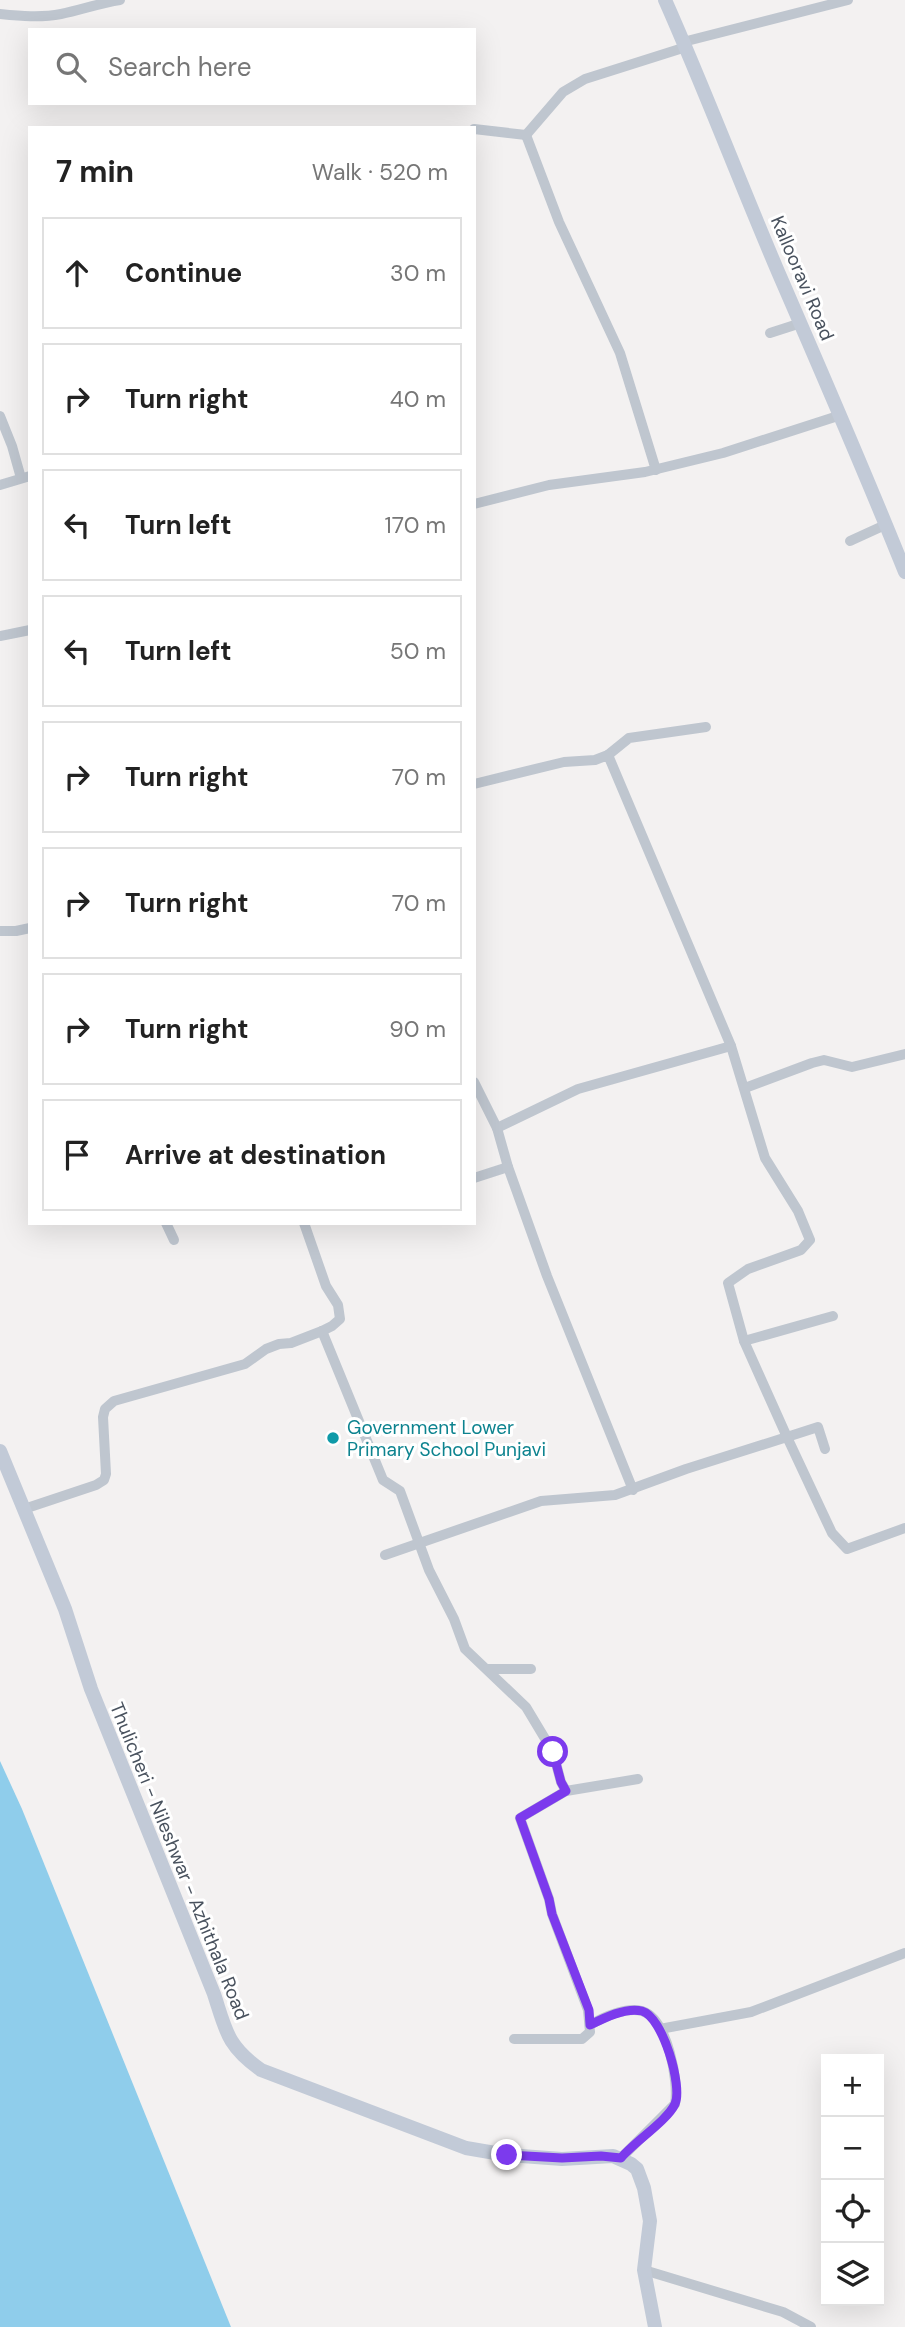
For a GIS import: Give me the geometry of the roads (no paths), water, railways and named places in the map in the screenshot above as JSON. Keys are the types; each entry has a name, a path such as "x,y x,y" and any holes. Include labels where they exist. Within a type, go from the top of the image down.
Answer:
{"main road":[{"name":"Kallooravi Road","path":"665,0 862,462 905,572"},
{"name":"Thulicheri - Nileshwar - Azhithala Road","path":"0,1451 65,1609 91,1689 214,1994 230,2041 243,2057 261,2070 307,2089 466,2148 507,2155 621,2158"},
{"path":"621,2158 637,2169 644,2188 650,2221 644,2270 655,2327"}],"street":[{"path":"0,14 60,15 99,3 120,0"},
{"path":"526,135 563,92 585,79 685,45 848,0"},
{"path":"476,129 526,135"},
{"path":"526,135 559,222 620,353 656,470"},
{"path":"770,333 801,323"},
{"path":"476,503 549,485 656,470 723,453 841,415"},
{"path":"0,416 25,477 0,485"},
{"path":"850,541 885,525"},
{"path":"0,636 28,630"},
{"path":"476,784 564,762 594,760 608,755 629,738 706,727"},
{"path":"608,755 732,1046 765,1158 798,1211 810,1240 801,1250 748,1269 728,1283 744,1341 832,1534 847,1549 905,1528"},
{"path":"0,931 28,928"},
{"path":"497,1128 578,1089 732,1046"},
{"path":"745,1087 824,1060 852,1067 905,1054"},
{"path":"476,1086 497,1128 547,1276 633,1490"},
{"path":"476,1177 508,1167"},
{"path":"167,1225 174,1240"},
{"path":"24,1509 104,1480 103,1417 105,1409 114,1401 245,1364 266,1349 322,1331 340,1319 338,1305 326,1286 305,1225"},
{"path":"744,1341 833,1316"},
{"path":"322,1331 383,1480 400,1491 429,1570 454,1619 465,1649 526,1707 553,1752 566,1791"},
{"path":"385,1555 541,1501 615,1495 633,1490 686,1469 818,1427 825,1449"},
{"path":"488,1669 531,1669"},
{"path":"514,2039 582,2039 590,2032 589,2010 552,1914 520,1818 566,1791 638,1779"},
{"path":"660,2029 751,2012 905,1953"},
{"path":"590,2025 608,2015 642,2011 649,2015 660,2029 669,2049 677,2094 675,2104 621,2158"},
{"path":"644,2270 783,2312 811,2327"}],"water":[{"path":"0,1761 22,1809 231,2327 0,2327"}],"place":[{"name":"Government Lower Primary School Punjavi","path":"333,1438"}]}
